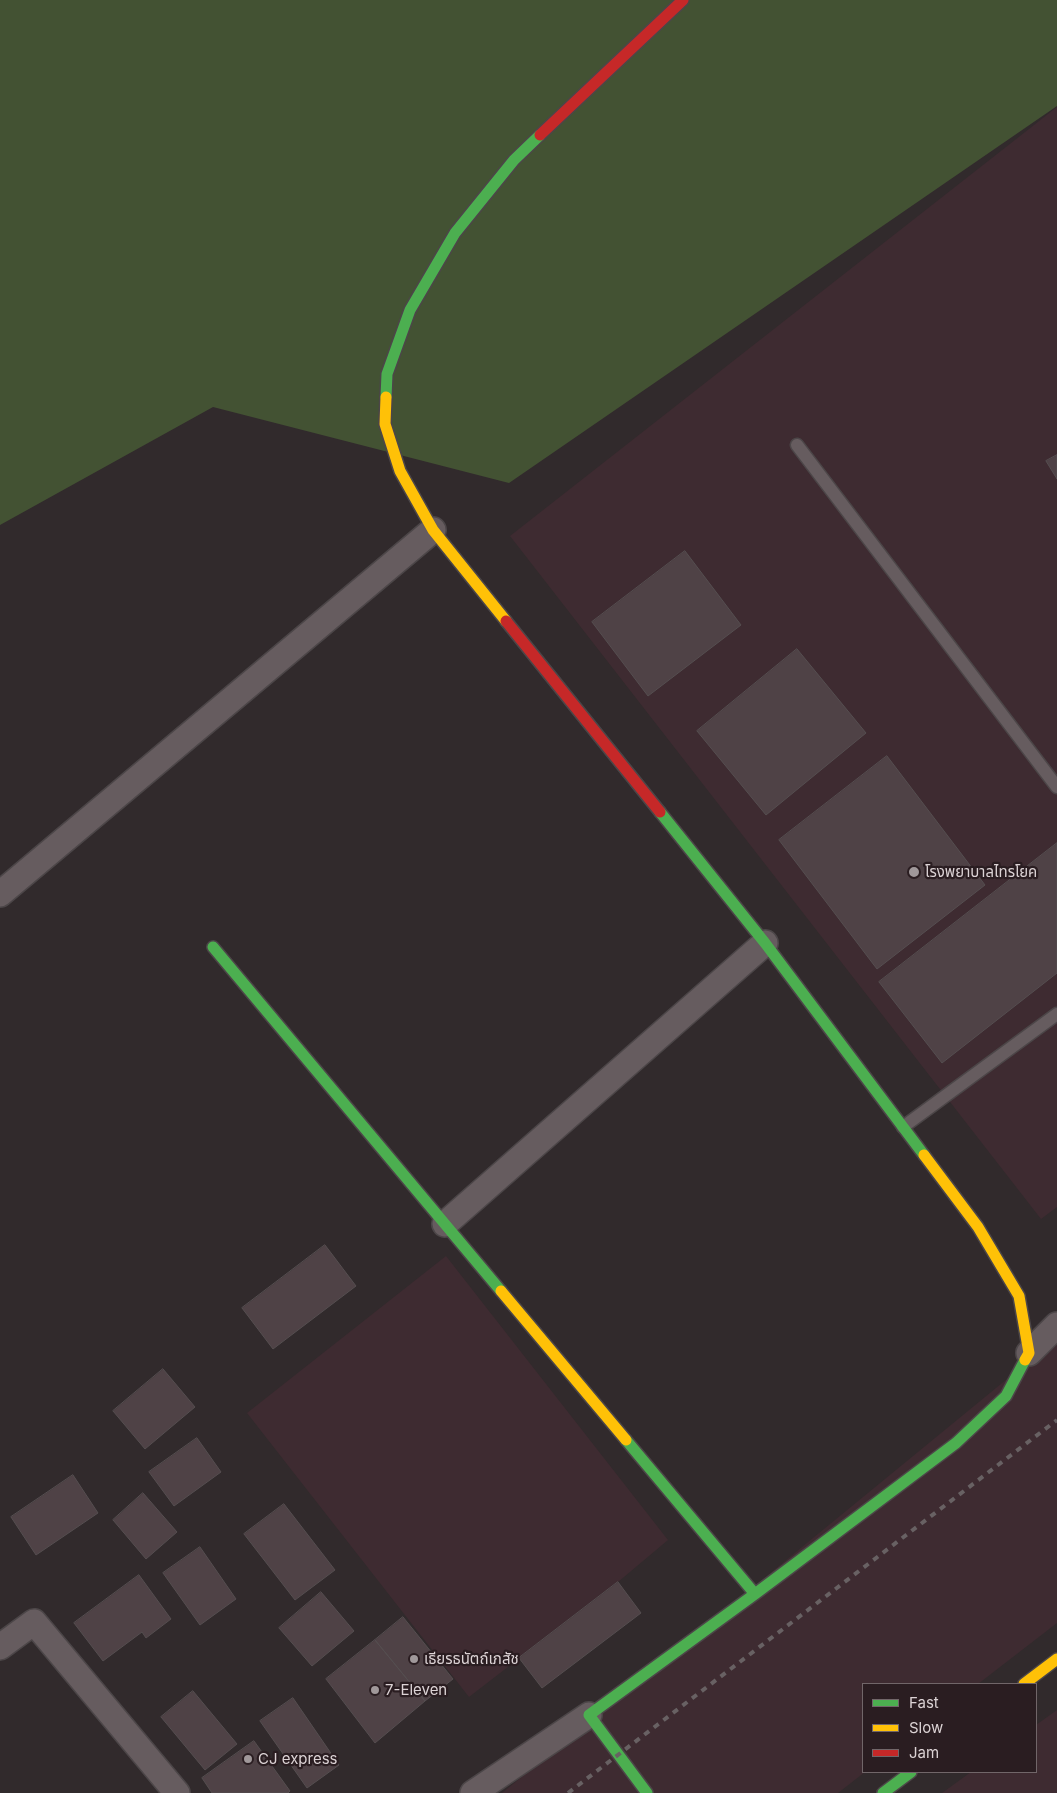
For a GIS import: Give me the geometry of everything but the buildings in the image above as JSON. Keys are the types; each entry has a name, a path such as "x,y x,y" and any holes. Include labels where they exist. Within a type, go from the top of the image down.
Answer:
{"main road":[{"path":"646,1793 590,1715 755,1594 956,1442 1006,1396 1029,1353 1019,1296 978,1227 765,943 434,530 400,471 385,424 387,374 410,310 455,233 514,160 683,0"},
{"path":"213,948 755,1594"},
{"path":"1025,1683 1057,1659"},
{"path":"883,1793 909,1773"}],"street":[{"path":"0,894 434,530"},
{"path":"445,1224 765,943"},
{"path":"1029,1353 1057,1325"},
{"path":"0,1647 34,1622 176,1793"},
{"path":"473,1793 590,1715"}],"lane":[{"path":"797,445 1057,788"},
{"path":"903,1127 1057,1014"}],"shaded area":[{"name":"โรงพยาบาลไทรโยค","path":"1057,107 1057,1207 1041,1219 510,536"},
{"path":"446,1256 668,1540 618,1582 469,1697 247,1413"},
{"path":"1057,1338 1057,1623 979,1683 862,1683 862,1773 864,1773 838,1793 502,1793"},
{"path":"1057,1710 1057,1793 942,1793 970,1773 1037,1773 1037,1724"}],"green space":[{"path":"0,0 1057,0 1057,106 509,483 213,407 0,525"}],"railway":[{"path":"568,1793 1057,1420"}],"traffic: fast":[{"path":"386,397 387,374 410,310 455,233 514,160 540,135"},
{"path":"660,812 765,943 924,1155"},
{"path":"213,947 501,1291"},
{"path":"647,1793 589,1715 755,1594 956,1443 1006,1396 1025,1360"},
{"path":"626,1440 755,1594"},
{"path":"883,1793 910,1773"}],"traffic: slow":[{"path":"386,397 385,424 400,471 433,530 506,621"},
{"path":"924,1155 978,1227 1019,1296 1029,1353 1025,1360"},
{"path":"501,1291 626,1440"},
{"path":"1025,1683 1057,1659"}],"traffic: jam":[{"path":"540,135 683,0"},
{"path":"506,621 660,812"}],"place":[{"name":"โรงพยาบาลไทรโยค","path":"914,872"},
{"name":"เธียรธนัตถ์เภสัช","path":"414,1659"},
{"name":"7-Eleven","path":"375,1690"},
{"name":"CJ express","path":"248,1759"}]}
